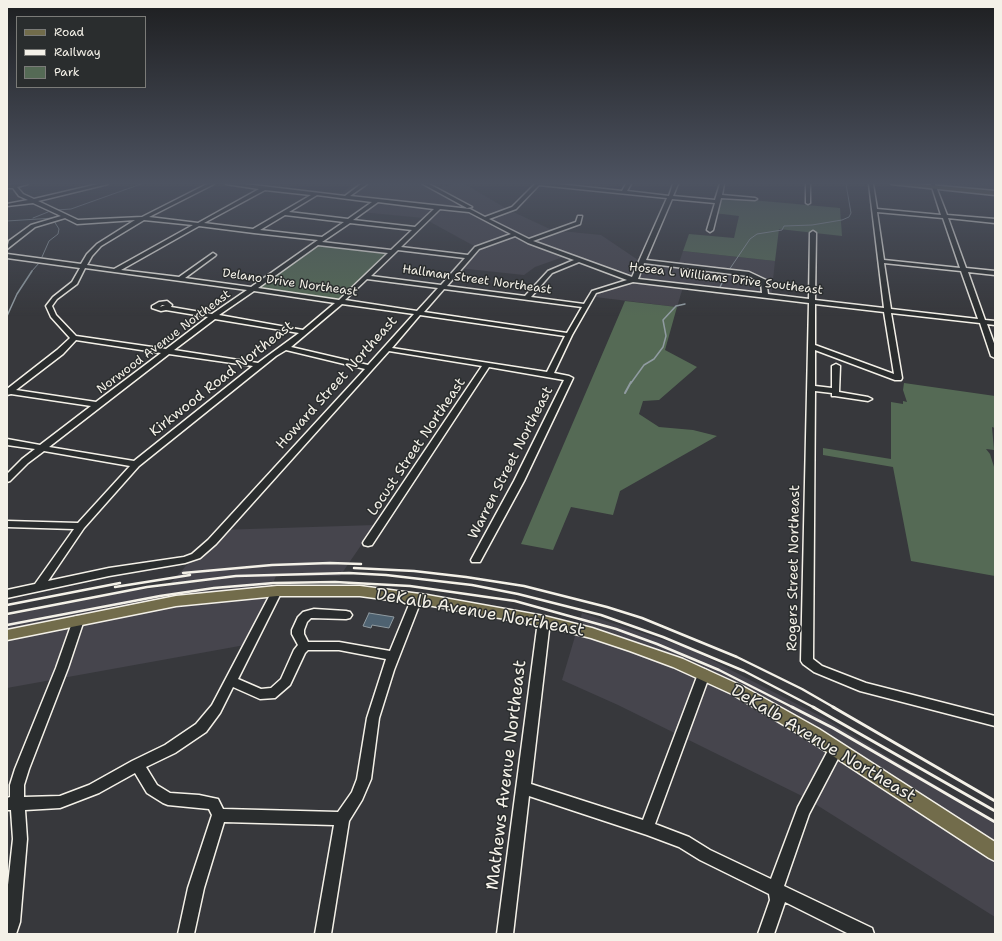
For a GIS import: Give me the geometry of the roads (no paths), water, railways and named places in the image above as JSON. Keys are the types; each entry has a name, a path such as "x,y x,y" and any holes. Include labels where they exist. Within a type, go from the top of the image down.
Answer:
{"main road":[{"name":"DeKalb Avenue Northeast","path":"7,635 176,601 277,591 353,591 417,598 544,621 592,633 635,647 704,674 754,699 836,749 995,852"}],"street":[{"path":"9,241 30,228"},
{"path":"127,228 99,245 89,255 75,283 55,298 49,306 53,316 74,338 259,365"},
{"path":"116,270 193,228"},
{"path":"225,228 394,250 469,257"},
{"path":"254,231 259,228"},
{"name":"Norwood Avenue Northeast","path":"7,480 42,448 214,316 339,228"},
{"path":"407,228 416,229"},
{"name":"Hosea L Williams Drive Southeast","path":"505,228 529,241 634,280 995,323"},
{"path":"529,241 565,228"},
{"path":"634,280 657,228"},
{"path":"812,346 898,378 887,310 876,228"},
{"path":"950,228 963,270 984,322 995,356"},
{"name":"Kirkwood Road Northeast","path":"38,588 81,526 136,464 259,365 292,343 340,302 416,229"},
{"name":"Rogers Street Northeast","path":"813,233 807,661 818,669 864,688 995,721"},
{"name":"Howard Street Northeast","path":"7,594 109,572 185,560 196,556 212,542 469,257 480,246 516,234"},
{"path":"7,247 14,242 9,241"},
{"path":"180,279 213,255"},
{"name":"Delano Drive Northeast","path":"7,256 83,265 570,335"},
{"path":"527,298 550,272 579,260"},
{"path":"642,261 749,274 764,281 765,296"},
{"path":"881,261 995,274"},
{"name":"Hallman Street Northeast","path":"366,277 586,306"},
{"name":"Warren Street Northeast","path":"476,560 519,481 569,378 550,374 586,306 594,292 625,281 634,280"},
{"path":"166,308 304,332"},
{"path":"7,392 60,352 74,338"},
{"path":"284,347 370,368"},
{"path":"387,349 550,374"},
{"name":"Locust Street Northeast","path":"368,543 487,365"},
{"path":"835,403 836,366"},
{"path":"812,388 868,399"},
{"path":"7,392 98,405"},
{"path":"7,442 136,464"},
{"path":"7,524 81,526"},
{"path":"12,804 60,802 94,789 137,765 170,749 201,728 216,708 277,591"},
{"path":"323,934 342,819 357,796 364,779 373,718 394,656 417,598"},
{"path":"305,646 300,639 298,630 302,620 307,615 314,613 346,615"},
{"path":"8,934 12,922 20,839 12,804 22,769 62,668 78,620"},
{"name":"Mathews Avenue Northeast","path":"508,932 544,621"},
{"path":"231,680 248,690 260,694 270,694 275,692 286,682 300,650 305,646 339,646 394,656"},
{"path":"647,828 704,674"},
{"path":"766,934 778,900 775,888 804,812 836,749"},
{"path":"137,765 152,789 168,798 213,804 219,815 196,888 186,934"},
{"path":"524,788 647,828 684,842 705,855 775,888 866,934"},
{"path":"219,815 342,819"}],"water":[{"path":"369,613 394,617 389,628 372,625 371,628 363,626"}],"waterway":[{"path":"42,257 49,241 58,234 58,228"},
{"path":"729,270 750,239 757,234 782,230 783,228"},
{"path":"31,272 40,262"},
{"path":"7,316 17,294 32,271"},
{"path":"720,287 727,273"},
{"path":"631,383 644,365 654,359 663,347 666,336 663,320 676,306 685,304"},
{"path":"625,393 631,382"}],"railway":[{"path":"183,573 272,565 330,563 361,564"},
{"path":"354,568 414,571 466,577 524,586 607,607 642,618 737,657 802,689 835,708"},
{"path":"7,614 147,587 236,576 349,573 386,575 472,585 518,594 601,615 663,637 744,671 815,708"},
{"path":"115,587 190,575"},
{"path":"7,625 160,596 214,588 274,583 335,582 410,586 515,601 616,629 657,644 719,670 794,708"},
{"path":"7,605 120,583"},
{"path":"792,707 833,728 995,822"},
{"path":"813,707 995,811"},
{"path":"833,707 995,801"}]}
